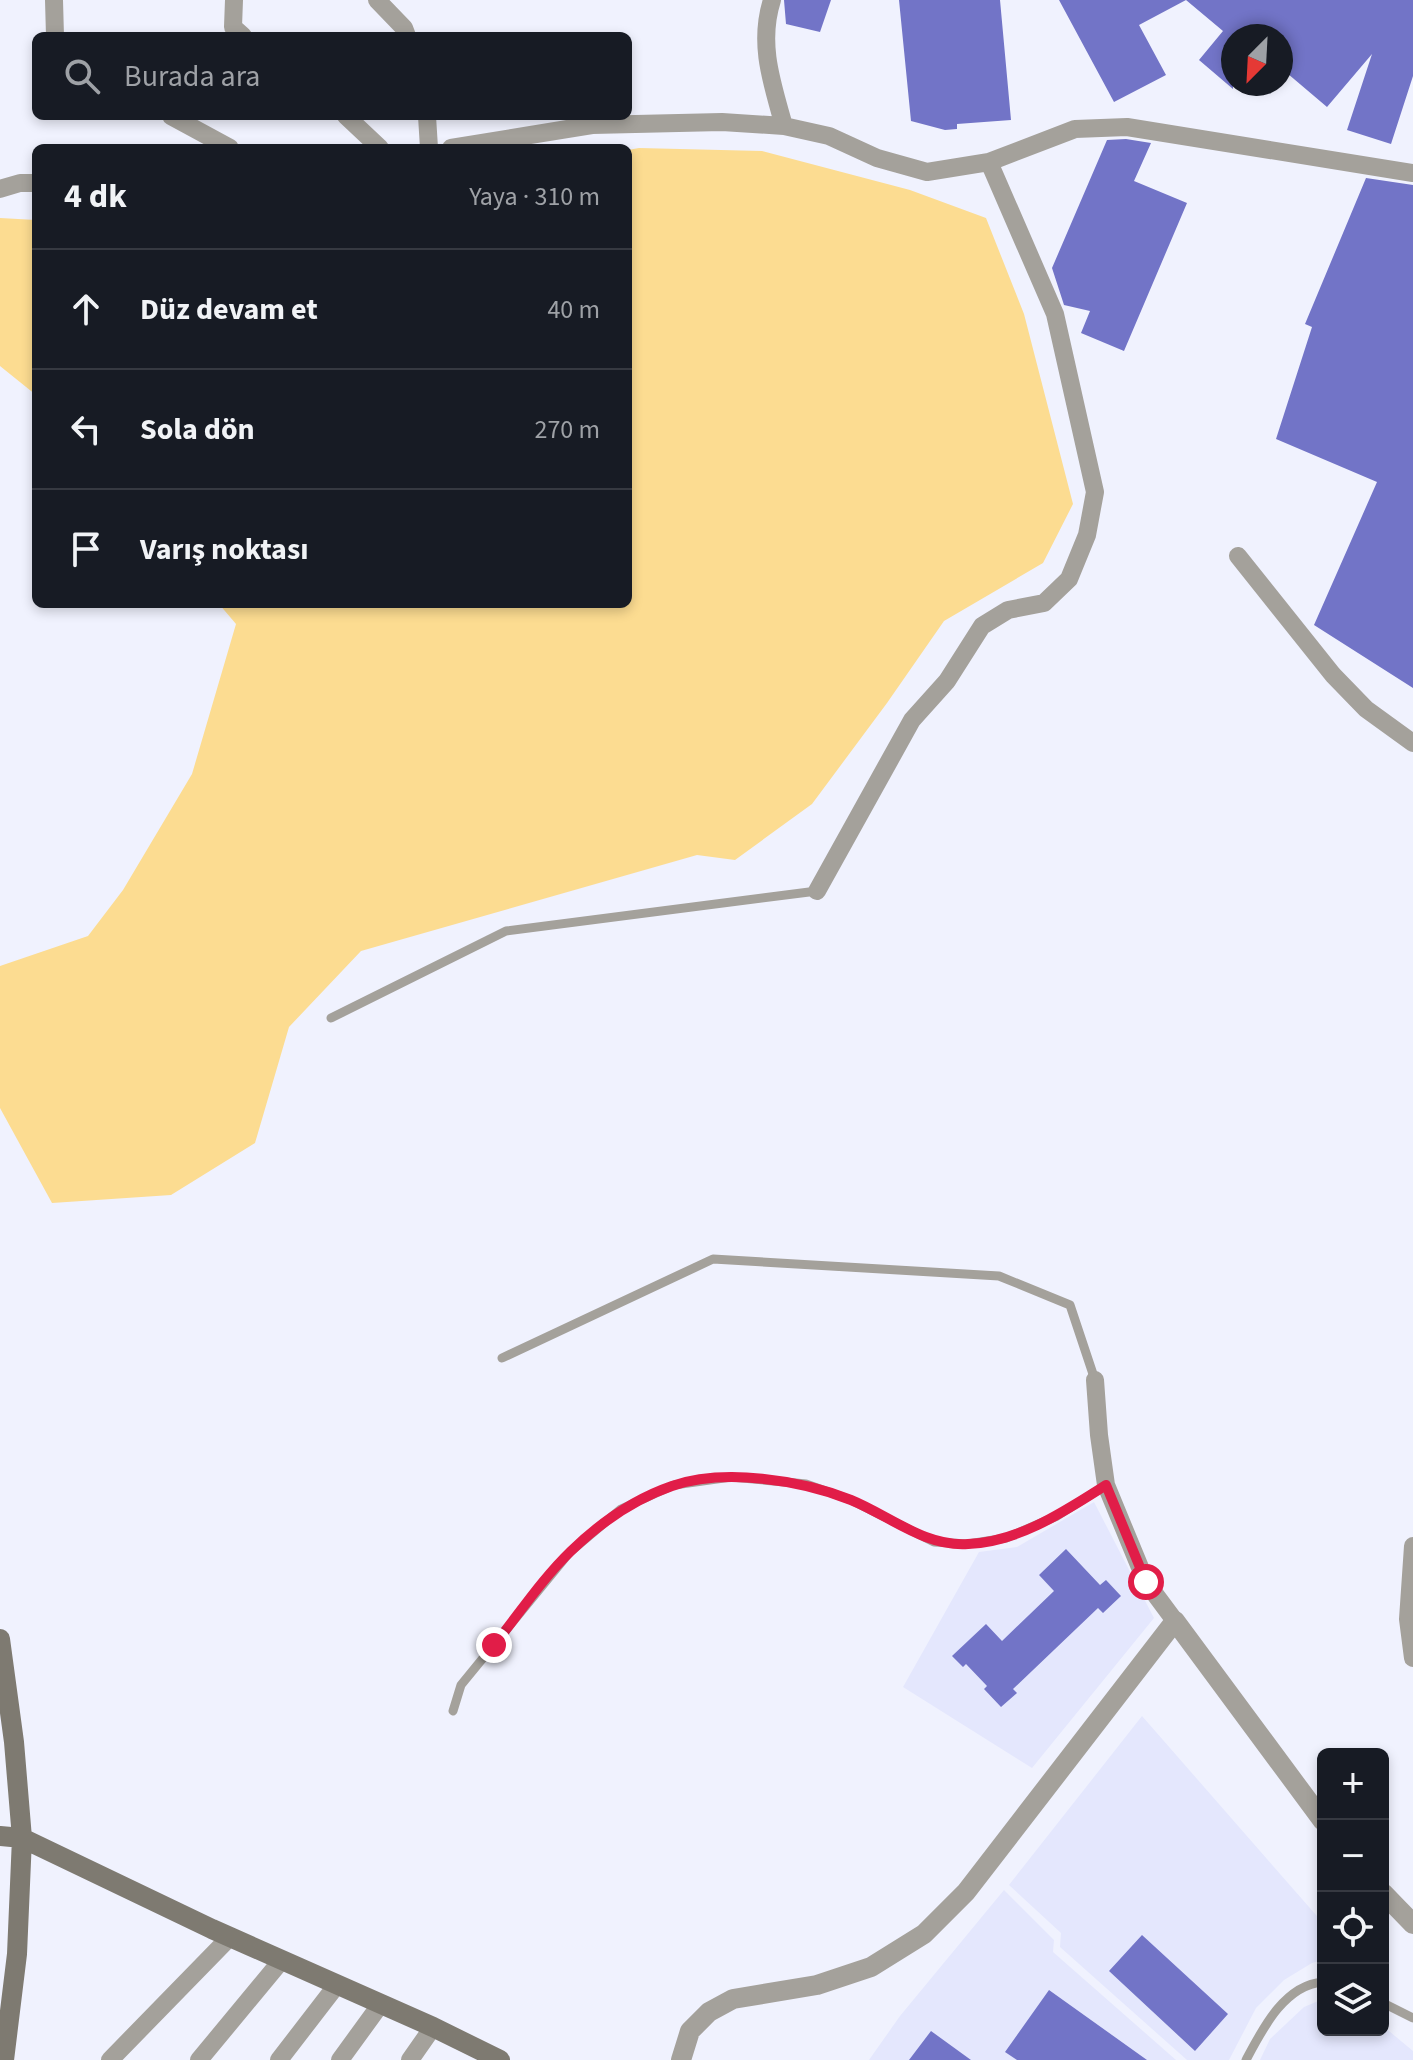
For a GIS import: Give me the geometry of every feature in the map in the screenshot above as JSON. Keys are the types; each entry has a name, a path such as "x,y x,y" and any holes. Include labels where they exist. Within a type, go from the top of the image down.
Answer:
{"main road":[{"path":"0,1639 14,1742 22,1838 17,1954 4,2060"},
{"path":"0,1836 22,1838 281,1961 433,2027 489,2058"}],"street":[{"path":"54,0 55,32"},
{"path":"234,0 233,27 239,32"},
{"path":"377,0 406,32"},
{"path":"772,0 765,22 766,62 784,126"},
{"path":"178,120 223,144"},
{"path":"350,120 376,144"},
{"path":"427,120 429,144"},
{"path":"476,144 592,125 722,122 784,126 829,136 877,158 927,172 989,162 1075,129 1127,127 1413,173"},
{"path":"817,891 912,720 947,681 982,626 1008,610 1044,603 1069,579 1087,535 1095,492 1055,314 989,162"},
{"path":"0,189 32,183"},
{"path":"1238,556 1333,675 1366,709 1413,743"},
{"path":"1095,1380 1106,1485 1146,1582 1322,1820"},
{"path":"1413,1546 1408,1619 1413,1658"},
{"path":"681,2060 690,2031 709,2012 733,1999 817,1985 871,1967 924,1934 966,1892 1175,1621"},
{"path":"1389,1899 1413,1924"},
{"path":"110,2060 230,1937"},
{"path":"199,2060 281,1961"},
{"path":"279,2060 336,1986"},
{"path":"340,2060 380,2005"},
{"path":"410,2060 433,2027"}],"lane":[{"path":"331,1018 506,931 817,891"},
{"path":"502,1358 713,1259 999,1276 1070,1305 1095,1380"},
{"path":"453,1711 461,1685 570,1552 621,1509 674,1485 731,1477 806,1484 851,1500 934,1542 968,1544 1006,1538 1057,1516 1106,1485"},
{"path":"1246,2060 1272,2015 1304,1988 1317,1984"},
{"path":"1389,2006 1413,2018"}],"shaded area":[{"path":"632,149 762,151 910,190 986,218 1024,314 1073,504 1043,563 944,621 812,804 735,860 697,855 361,951 289,1027 255,1143 171,1195 52,1203 0,1108 0,966 88,936 123,890 192,774 236,624 222,608 632,608"},
{"path":"0,218 32,220 32,392 0,366"},
{"path":"1094,1502 1154,1618 1032,1768 903,1687 979,1552 1017,1547"},
{"path":"1142,1716 1317,1916 1317,1962 1284,1980 1256,2008 1229,2060 1187,2060 1060,1947 1061,1933 1009,1885"},
{"path":"1004,1890 1054,1940 1053,1952 1176,2060 869,2060 900,2016"},
{"path":"1317,2002 1317,2036 1389,2036 1389,2031 1413,2051 1413,2060 1260,2060 1270,2039 1304,2007"}],"building":[{"path":"784,0 831,0 820,32 786,24"},
{"path":"899,0 1000,0 1011,120 957,124 957,129 945,130 911,121"},
{"path":"1059,0 1186,0 1139,25 1166,75 1114,102"},
{"path":"1186,0 1413,0 1413,76 1391,144 1347,130 1372,54 1327,107 1293,78 1293,24 1221,24 1221,29"},
{"path":"1221,33 1221,79 1199,60"},
{"path":"1107,140 1151,143 1134,181 1187,203 1124,351 1081,333 1090,311 1064,305 1052,268"},
{"path":"1366,178 1413,185 1413,688 1314,625 1377,482 1276,439 1312,327 1305,324"},
{"path":"1066,1549 1100,1585 1106,1580 1121,1596 1103,1613 1098,1608 1013,1689 1017,1693 1001,1707 966,1664 963,1667 952,1656 986,1624 1002,1641 1054,1591 1039,1575"},
{"path":"1142,1935 1228,2014 1195,2051 1109,1971"},
{"path":"1049,1990 1147,2060 1017,2060 1005,2052"},
{"path":"931,2031 971,2060 909,2060"}],"route":[{"path":"494,1645 570,1552 621,1509 674,1485 731,1477 806,1484 851,1500 934,1542 968,1544 1006,1538 1057,1516 1106,1485 1146,1582"}]}
